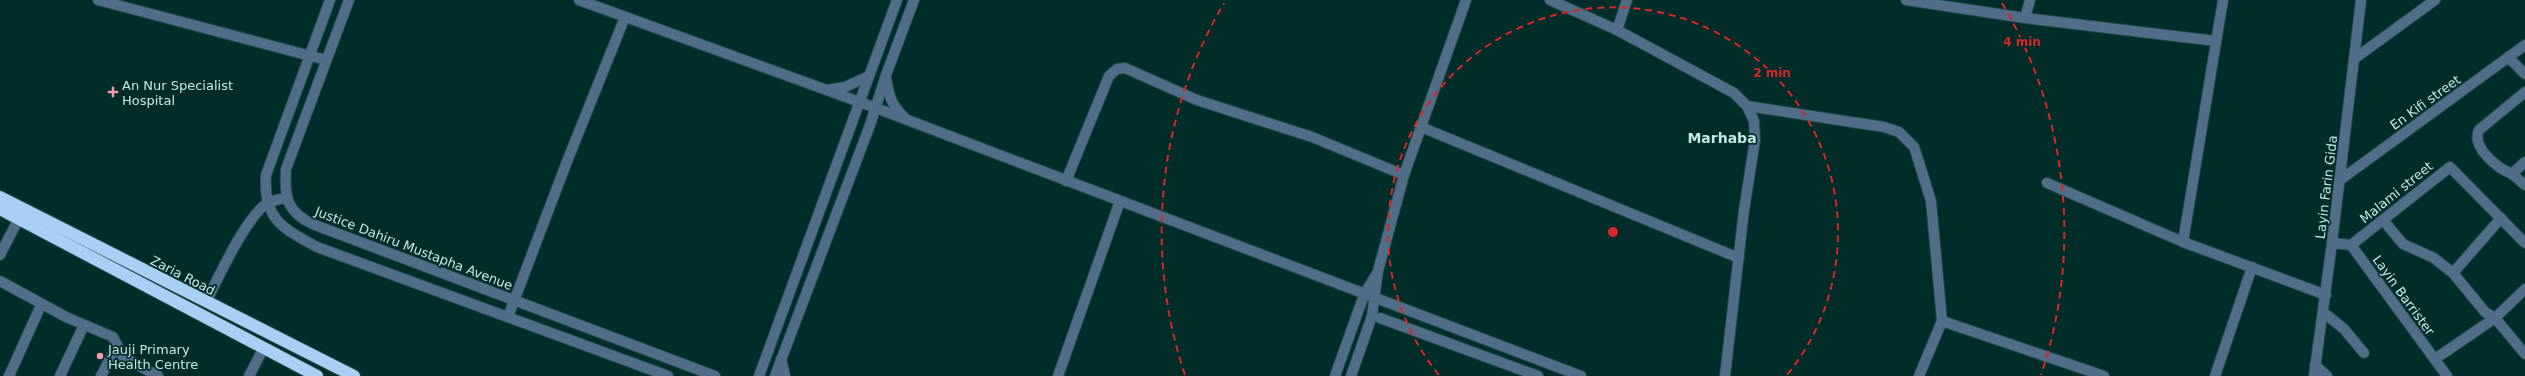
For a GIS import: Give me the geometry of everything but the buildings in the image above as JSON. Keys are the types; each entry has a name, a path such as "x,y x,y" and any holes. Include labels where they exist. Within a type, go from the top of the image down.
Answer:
{"highway":[{"name":"Zaria Road","path":"0,197 354,376"},
{"name":"Zaria Road","path":"0,209 263,349 317,376"}],"street":[{"path":"98,0 326,60"},
{"path":"330,0 266,175 265,195 267,203 277,221 292,234 317,247 668,376"},
{"path":"206,302 237,242 250,223 267,203 286,198 286,169 349,0"},
{"path":"579,0 822,90 876,108 909,122 1364,295 1581,376"},
{"path":"759,376 868,76 898,0"},
{"path":"775,376 876,108 886,75 914,0"},
{"path":"1351,376 1376,299 1378,271 1404,175 1466,0"},
{"path":"1550,0 1617,30 1734,93 1747,106 1754,121 1755,140 1725,376"},
{"path":"1617,30 1627,0"},
{"path":"1906,0 2025,18 2216,40"},
{"path":"2025,18 2030,0"},
{"path":"2183,242 2223,0"},
{"name":"Layin Farin Gida","path":"2314,376 2326,295 2361,0"},
{"path":"2354,59 2435,0"},
{"path":"508,317 566,164 625,17"},
{"name":"En Kifi street","path":"2340,180 2525,45"},
{"path":"2508,58 2525,74"},
{"path":"1066,181 1110,76 1117,69 1125,68 1197,100 1312,138 1404,175"},
{"path":"886,75 894,108 909,122"},
{"path":"822,90 845,87 868,76"},
{"path":"2525,92 2479,130 2477,134 2478,144 2503,170 2512,174 2525,185"},
{"path":"1747,106 1884,127 1899,132 1908,140 1917,156 1931,201 1942,321 1919,376"},
{"path":"1421,127 1739,258"},
{"path":"2512,174 2525,162"},
{"name":"Malami street","path":"2351,245 2450,167 2525,243"},
{"path":"2047,183 2183,242 2326,295"},
{"name":"Justice Dahiru Mustapha Avenue","path":"286,198 293,210 302,219 715,376"},
{"path":"1058,376 1120,201"},
{"path":"0,255 18,218"},
{"path":"2453,273 2501,218"},
{"path":"2383,220 2403,244 2434,258 2453,273 2485,312 2495,318 2525,354"},
{"path":"2332,243 2351,245"},
{"name":"Layin Barrister","path":"2351,245 2447,376"},
{"path":"2215,376 2252,267"},
{"path":"1335,376 1364,295 1378,271"},
{"path":"0,281 41,305 113,337 123,357 151,374"},
{"path":"2435,359 2495,318 2525,289"},
{"path":"9,376 41,305"},
{"path":"2323,312 2344,329 2364,352"},
{"path":"1380,318 1538,376"},
{"path":"1942,321 2104,376"},
{"path":"60,376 84,325"},
{"path":"100,376 117,345"},
{"path":"249,376 263,349"},
{"path":"781,359 785,376"},
{"path":"2316,364 2327,376"}],"place":[{"name":"An Nur Specialist Hospital","path":"113,92"},
{"name":"Jauji Primary Health Centre","path":"100,356"}],"district":[{"name":"Marhaba","path":"1722,138"}]}
